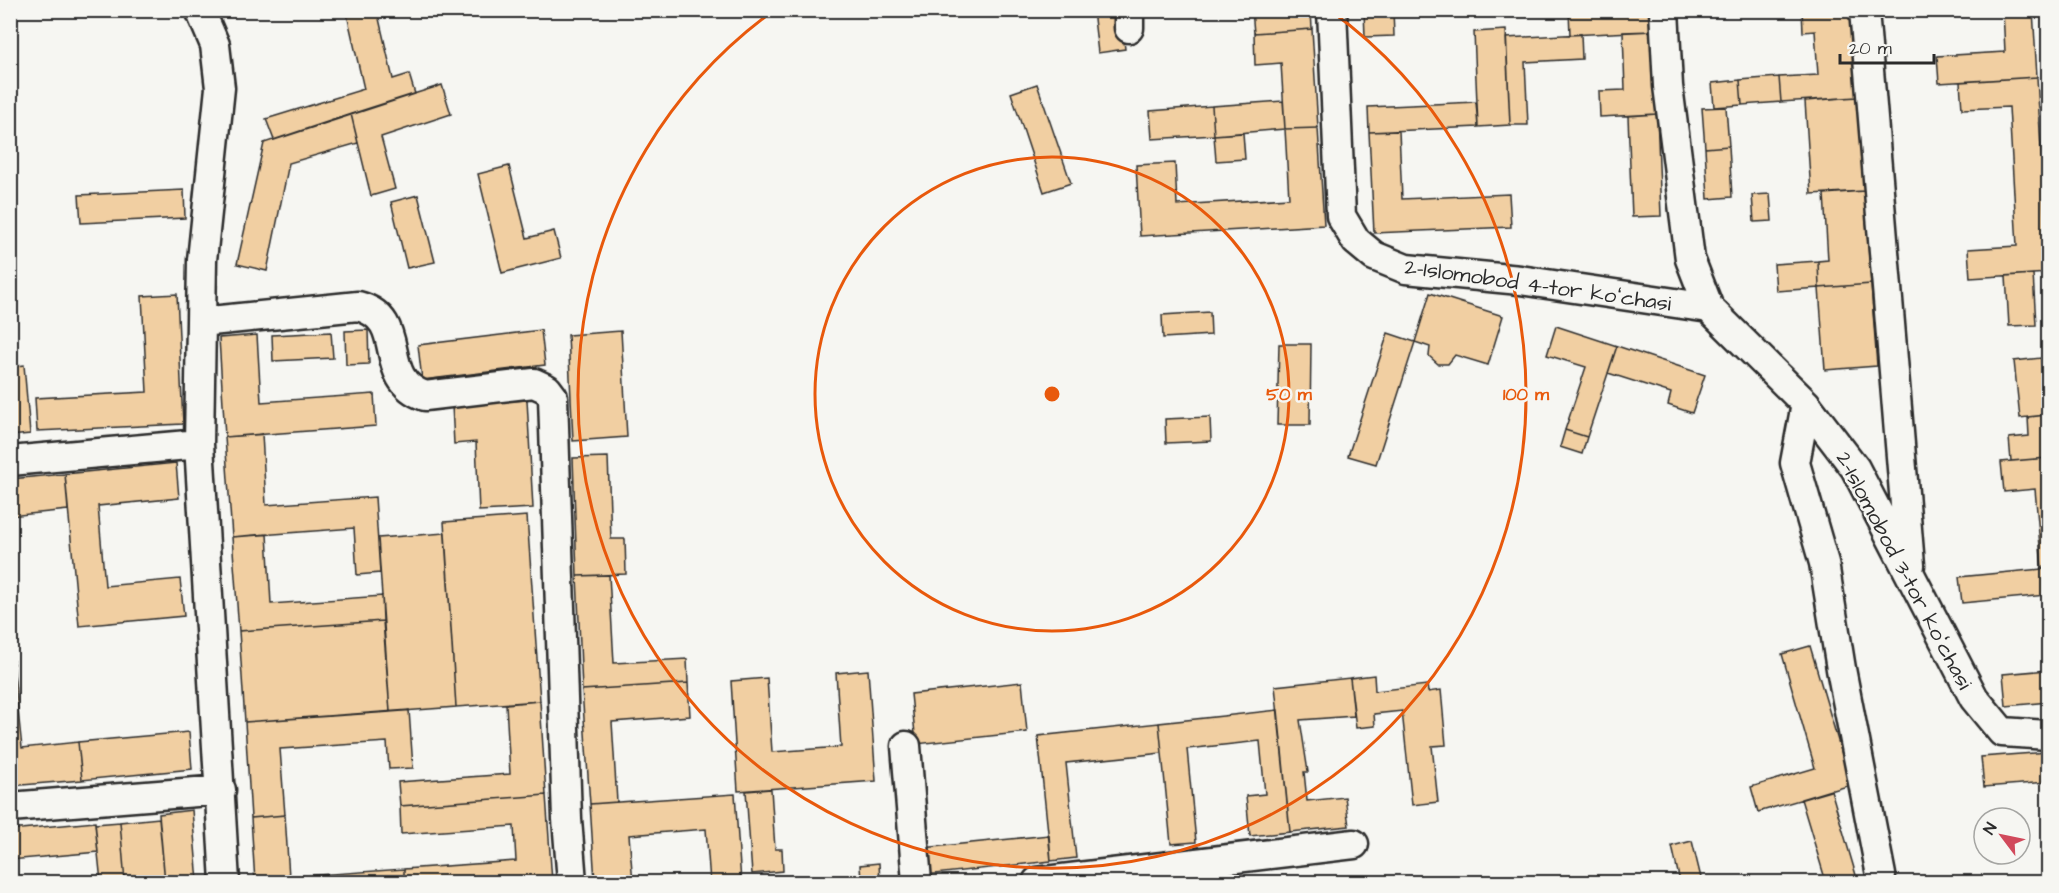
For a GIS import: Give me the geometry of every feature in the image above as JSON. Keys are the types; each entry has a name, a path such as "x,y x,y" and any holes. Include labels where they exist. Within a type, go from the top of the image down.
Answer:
{"street":[{"path":"200,10 215,45 220,88 202,260 199,444 225,882"},
{"name":"2-Islomobod 4-tor koʻchasi","path":"1332,10 1341,216 1356,241 1374,256 1406,269 1520,280 1709,308"},
{"name":"2-Islomobod 3-tor koʻchasi","path":"1664,10 1668,86 1690,259 1709,308 1806,404 1855,468 1974,698 2002,732 2049,735"},
{"path":"1864,10 1912,582"},
{"path":"201,322 358,306 373,310 384,320 397,369 410,391 425,396 534,383 547,389 553,397 567,819 572,882"},
{"path":"1806,404 1795,463 1824,563 1840,669 1881,875 1880,882"},
{"path":"10,461 199,444"},
{"path":"906,746 917,882"},
{"path":"10,807 221,790"},
{"path":"1037,882 1354,844"}],"building":[{"path":"346,10 377,10 393,79 409,74 415,94 274,140 266,119 364,89"},
{"path":"1093,10 1120,10 1125,49 1098,53"},
{"path":"1252,10 1311,10 1312,29 1254,33"},
{"path":"1364,10 1393,10 1394,36 1365,37"},
{"path":"1569,10 1652,10 1653,31 1570,35"},
{"path":"1802,10 1851,10 1857,97 1781,102 1779,77 1818,75 1815,31 1803,32"},
{"path":"2003,10 2033,10 2037,77 1939,83 1937,56 2005,52"},
{"path":"1312,29 1318,128 1285,129 1281,63 1255,65 1254,33"},
{"path":"1506,30 1510,125 1478,127 1474,32"},
{"path":"1653,31 1657,114 1600,117 1599,91 1625,90 1623,32"},
{"path":"1581,34 1582,59 1525,62 1528,125 1510,125 1506,38"},
{"path":"1779,77 1781,102 1742,105 1740,80"},
{"path":"2037,77 2048,273 1970,278 1968,249 2017,246 2009,107 1962,109 1960,82"},
{"path":"1740,80 1742,105 1714,107 1712,83"},
{"path":"1037,84 1071,183 1044,192 1011,93"},
{"path":"442,85 451,114 381,137 395,189 371,196 351,114"},
{"path":"1857,97 1864,191 1811,194 1805,101"},
{"path":"1283,101 1285,129 1214,135 1212,106"},
{"path":"1476,102 1478,127 1369,132 1368,107"},
{"path":"1212,106 1214,135 1152,139 1150,111"},
{"path":"1726,107 1729,146 1705,148 1702,108"},
{"path":"351,114 358,143 289,163 267,271 237,264 264,143"},
{"path":"1657,114 1661,216 1632,217 1628,116"},
{"path":"1318,128 1324,225 1140,236 1136,165 1175,163 1177,205 1289,198 1285,129"},
{"path":"1399,131 1402,199 1509,194 1511,227 1374,233 1369,132"},
{"path":"1243,133 1245,159 1216,161 1214,135"},
{"path":"1729,146 1732,197 1708,199 1705,148"},
{"path":"509,166 527,238 554,231 561,258 502,273 478,174"},
{"path":"184,190 185,218 81,223 79,195"},
{"path":"1864,191 1871,284 1819,288 1818,261 1828,260 1824,194"},
{"path":"1770,194 1772,221 1754,222 1752,195"},
{"path":"418,195 435,262 407,268 391,202"},
{"path":"1818,261 1819,288 1776,291 1774,264"},
{"path":"2033,274 2036,325 2009,326 2006,276"},
{"path":"1871,284 1877,366 1825,370 1819,288"},
{"path":"1430,293 1503,316 1488,365 1455,355 1448,364 1438,364 1429,356 1430,347 1415,342"},
{"path":"177,294 183,424 37,431 35,398 147,392 142,296"},
{"path":"1210,312 1211,335 1163,338 1162,315"},
{"path":"1556,326 1617,346 1587,437 1565,430 1586,367 1547,355"},
{"path":"368,330 369,364 346,365 345,331"},
{"path":"541,330 545,365 422,380 418,345"},
{"path":"621,331 627,437 573,441 568,335"},
{"path":"331,332 333,358 273,361 272,335"},
{"path":"1388,333 1415,342 1376,464 1348,456"},
{"path":"257,335 261,402 374,394 376,426 225,437 219,338"},
{"path":"1279,344 1311,344 1310,425 1277,425"},
{"path":"1617,346 1705,375 1692,413 1668,405 1671,393 1608,373"},
{"path":"2041,358 2046,415 2020,418 2014,361"},
{"path":"24,365 30,434 10,436 10,367"},
{"path":"527,400 533,508 479,511 476,442 454,444 452,405"},
{"path":"2048,415 2048,458 2011,461 2009,438 2029,436 2028,417"},
{"path":"1210,417 1211,441 1166,443 1165,419"},
{"path":"1565,430 1587,437 1582,454 1560,447"},
{"path":"262,434 266,505 375,497 380,573 357,575 354,528 232,537 225,437"},
{"path":"608,457 611,539 625,539 626,574 577,576 573,458"},
{"path":"2048,458 2048,569 2042,569 2035,489 2004,492 2001,462"},
{"path":"176,463 179,498 98,506 105,586 180,579 184,616 79,626 65,474"},
{"path":"65,474 68,510 10,516 10,479"},
{"path":"527,516 540,701 456,707 444,522"},
{"path":"445,533 456,707 390,712 378,538"},
{"path":"267,534 271,604 382,596 383,621 239,631 232,537"},
{"path":"2048,569 2048,623 2046,595 1962,603 1959,577"},
{"path":"609,575 614,663 687,659 688,683 582,690 577,576"},
{"path":"383,621 390,712 245,722 239,631"},
{"path":"10,634 22,748 78,742 82,780 10,786"},
{"path":"1810,646 1851,785 1758,812 1751,787 1815,768 1782,654"},
{"path":"868,670 876,781 738,791 731,681 767,678 772,752 841,747 836,673"},
{"path":"2048,670 2048,702 2006,706 2003,674"},
{"path":"1374,675 1375,691 1427,685 1428,692 1441,690 1446,745 1432,746 1438,802 1412,805 1402,711 1374,714 1375,726 1356,728 1350,678"},
{"path":"1350,678 1354,716 1300,720 1308,772 1304,772 1307,801 1345,797 1349,826 1290,832 1275,686"},
{"path":"1022,682 1027,732 916,744 911,694"},
{"path":"688,683 690,716 612,722 617,802 590,804 582,690"},
{"path":"540,701 546,795 400,806 398,782 510,774 506,704"},
{"path":"409,710 413,768 389,769 387,742 280,749 285,815 251,818 245,722"},
{"path":"1278,710 1290,832 1250,836 1246,796 1265,794 1260,741 1187,749 1196,842 1171,844 1159,723"},
{"path":"1159,723 1162,753 1066,763 1076,858 1051,861 1038,736"},
{"path":"189,732 192,769 82,780 78,742"},
{"path":"2048,752 2048,782 1984,787 1981,757"},
{"path":"771,789 775,849 782,849 783,871 752,874 746,791"},
{"path":"1831,790 1858,882 1826,882 1801,799"},
{"path":"735,794 741,882 710,882 706,829 629,835 633,882 595,882 590,804"},
{"path":"546,795 552,882 404,882 404,869 516,861 514,826 401,834 400,806"},
{"path":"192,810 198,882 165,882 159,814"},
{"path":"285,815 289,877 404,869 404,882 255,882 251,818"},
{"path":"159,818 165,882 125,882 120,822"},
{"path":"95,822 98,852 10,860 10,830"},
{"path":"120,822 125,882 101,882 95,824"},
{"path":"1049,835 1051,861 926,875 923,848"},
{"path":"1692,841 1702,882 1680,882 1672,846"},
{"path":"879,863 880,882 861,882 860,865"},
{"path":"1227,870 1228,882 1132,882"}]}
